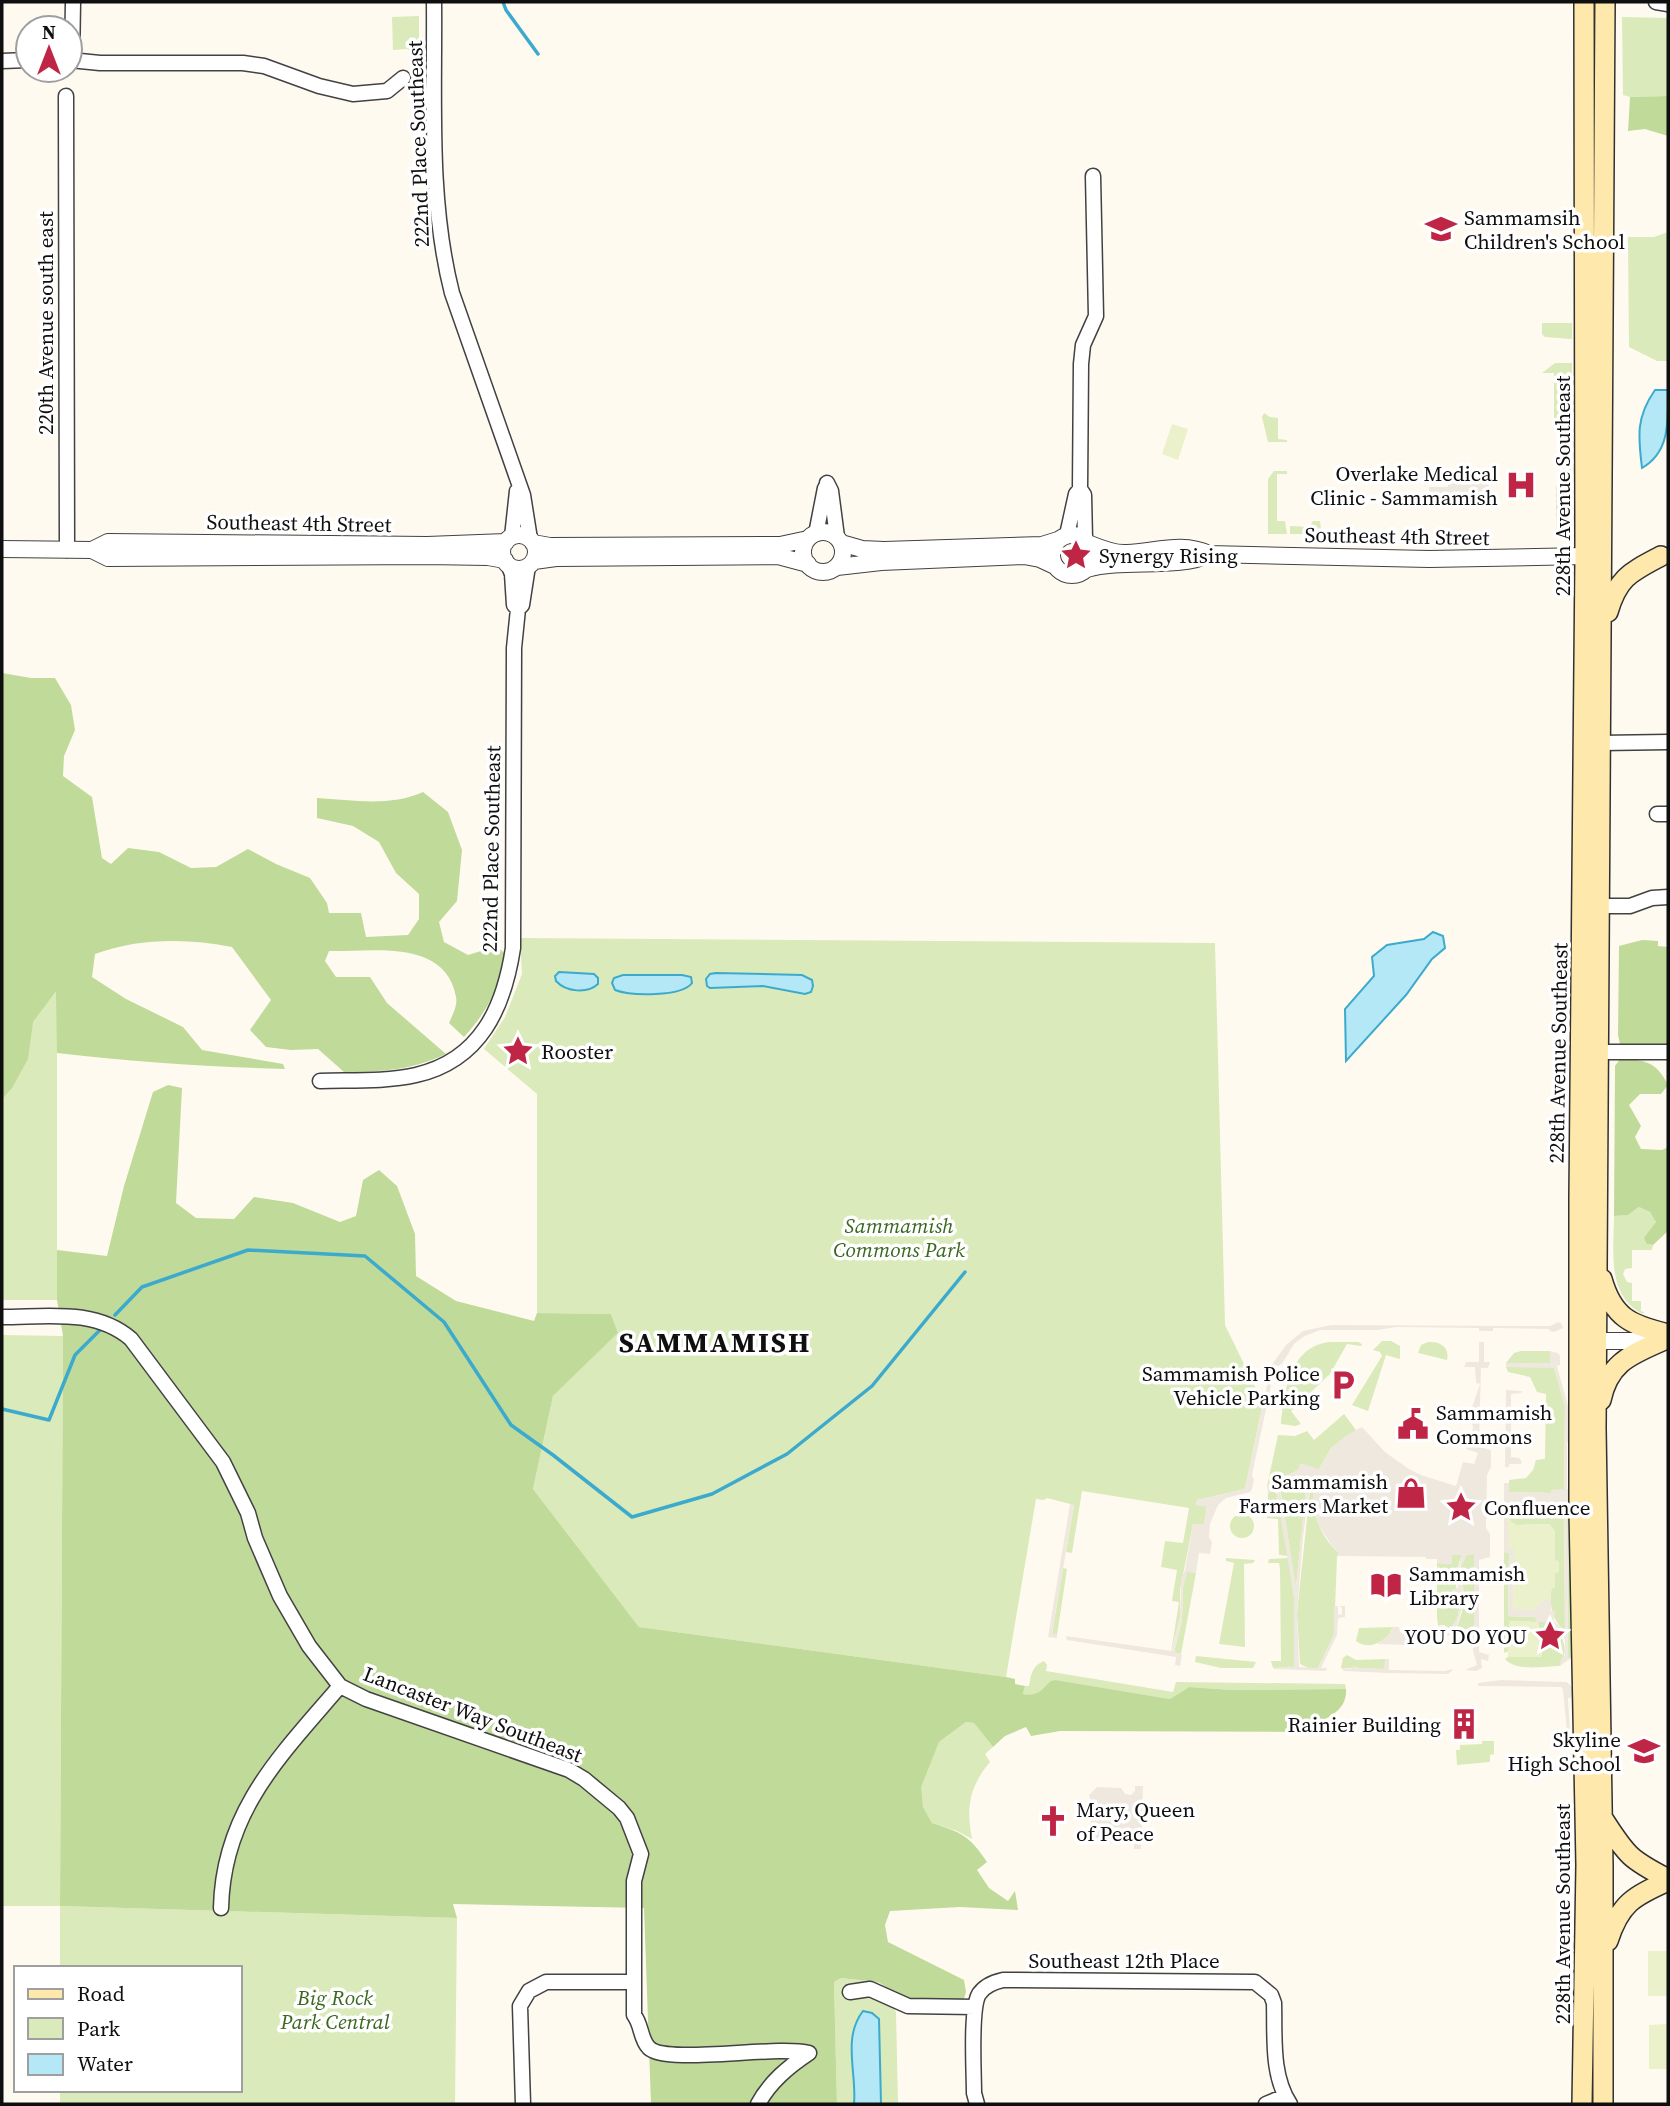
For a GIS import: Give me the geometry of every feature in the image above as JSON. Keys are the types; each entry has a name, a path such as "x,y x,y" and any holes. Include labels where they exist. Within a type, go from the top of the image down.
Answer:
{"main road":[{"name":"228th Avenue Southeast","path":"1582,2104 1586,1852 1579,1511 1588,1341 1584,2"},
{"name":"228th Avenue Southeast","path":"1603,2104 1603,1819 1596,1428 1588,1341 1597,1260 1600,1052 1605,2"},
{"path":"1602,661 1607,617 1614,592 1623,578 1661,556"},
{"path":"1597,1260 1607,1295 1617,1312 1640,1327 1666,1338"},
{"path":"1596,1428 1603,1390 1614,1369 1625,1359 1666,1338"},
{"path":"1603,1819 1627,1855 1668,1880"},
{"path":"1603,1955 1613,1923 1625,1905 1640,1893 1668,1880"}],"street":[{"name":"222nd Place Southeast","path":"434,2 436,190 444,262 452,293 523,495 532,541"},
{"path":"1656,2 1668,4"},
{"path":"84,61 243,63 264,66 320,86 353,94 387,91 403,78"},
{"name":"220th Avenue south east","path":"66,96 66,550"},
{"path":"1088,542 1074,534 1042,545 884,550 862,549 826,533 780,545 550,546 520,535 509,540 503,551 506,562 518,569 556,558 778,556 807,564 819,571 881,562 1024,556 1040,559 1066,574 1073,575 1087,569 1093,558 1088,542 1084,495 1080,489 1081,364 1083,345 1096,316 1093,176"},
{"name":"222nd Place Southeast","path":"509,540 519,483"},
{"path":"807,564 804,552 812,537 827,483 843,556 837,567"},
{"path":"1055,566 1052,554 1063,538 1076,494 1080,489"},
{"name":"Southeast 4th Street","path":"2,549 92,550 108,542 427,545 509,540"},
{"path":"531,564 536,553 532,541"},
{"name":"Southeast 4th Street","path":"1088,542 1126,553 1164,548 1197,548 1209,554 1429,559 1585,556"},
{"name":"Southeast 4th Street","path":"92,550 108,558 440,556 488,557 506,562"},
{"name":"Southeast 4th Street","path":"1087,569 1128,563 1196,561 1209,554"},
{"name":"222nd Place Southeast","path":"506,562 512,574 514,605 518,609"},
{"name":"222nd Place Southeast","path":"320,1081 415,1075 436,1068 464,1052 482,1034 499,1007 509,977 513,948 514,648 518,609 522,605 531,564"},
{"path":"1601,743 1668,742"},
{"path":"1600,906 1630,906 1652,898 1668,897"},
{"path":"1600,1052 1668,1052"},
{"name":"Lancaster Way Southeast","path":"2,1317 80,1317 105,1321 131,1339 223,1462 248,1513 284,1603 309,1646 340,1686 366,1699 569,1770 619,1808 641,1854 634,1881 634,2015 640,2022 644,2041 654,2052 673,2056 770,2050 809,2053 773,2081 758,2104"},
{"path":"1588,1341 1666,1338"},
{"path":"221,1908 221,1881 232,1838 242,1815 256,1789 340,1686"},
{"name":"Southeast 12th Place","path":"975,2007 984,1988 1003,1980 1255,1982 1264,1987 1274,2003 1276,2062 1287,2100"},
{"path":"523,2104 520,2006 529,1991 546,1982 634,1982"},
{"path":"850,1992 870,1989 908,2006 975,2007 974,2093 977,2104"},
{"path":"1266,2104 1287,2100"}],"green space":[{"path":"419,16 419,57 407,49 393,50 392,17"},
{"path":"1622,17 1668,18 1668,96 1623,95"},
{"path":"1668,96 1668,136 1645,129 1628,131 1630,97"},
{"path":"1668,232 1668,361 1657,361 1629,347 1628,237 1654,237"},
{"path":"1542,323 1572,323 1572,339 1545,337 1542,334"},
{"path":"1555,363 1572,363 1571,420 1564,420 1563,424 1554,424 1554,373 1542,373"},
{"path":"1264,413 1278,418 1278,439 1287,442 1268,442 1262,417"},
{"path":"1172,424 1188,429 1178,460 1162,454"},
{"path":"1564,435 1571,435 1571,475 1568,475 1568,480 1563,479"},
{"path":"1274,471 1287,471 1287,474 1277,474 1277,521 1285,521 1287,534 1268,534 1268,479"},
{"path":"1556,486 1566,486 1566,490 1571,491 1571,530 1562,538 1553,533 1556,528"},
{"path":"1313,521 1320,521 1321,530 1337,530 1337,534 1290,534 1290,526 1309,527"},
{"path":"2,673 31,678 55,678 71,705 75,730 64,756 63,776 92,797 102,858 111,864 128,848 159,852 191,868 216,867 248,849 310,878 327,903 329,913 361,913 366,937 408,935 419,919 419,894 396,873 379,842 353,826 317,818 317,798 384,801 423,792 448,812 462,850 457,901 439,922 444,942 468,955 497,946 506,955 495,990 480,1017 464,1037 449,1023 456,997 449,978 438,965 422,957 385,950 329,951 325,961 336,977 370,977 387,1003 446,1054 421,1064 396,1069 344,1072 318,1049 266,1047 250,1030 271,1000 232,947 198,942 145,942 95,954 92,977 126,999 183,1027 202,1050 283,1064 285,1069 171,1064 57,1053 56,991 33,1022 28,1059 12,1088 2,1099"},
{"path":"57,923 57,1300 2,1300 2,924"},
{"name":"Sammamish Commons Park","path":"520,938 1215,943 1225,1325 1263,1403 1245,1489 1197,1500 1196,1505 1207,1506 1204,1525 1193,1524 1180,1590 1180,1617 1171,1653 1179,1602 1172,1601 1177,1570 1161,1567 1165,1541 1183,1543 1189,1508 1082,1491 1072,1553 1066,1552 1074,1505 1047,1498 1036,1499 1006,1677 639,1627 533,1489 553,1396 618,1333 611,1314 537,1313 537,1094 484,1049 505,1017 522,974"},
{"path":"1642,940 1658,941 1658,946 1668,947 1668,1047 1644,1048 1620,1044 1619,946"},
{"path":"1620,1059 1649,1063 1659,1071 1668,1085 1661,1094 1640,1094 1629,1105 1641,1126 1635,1137 1641,1149 1662,1150 1668,1147 1668,1231 1653,1245 1647,1244 1644,1238 1656,1222 1650,1212 1639,1207 1628,1215 1614,1216 1615,1066"},
{"path":"168,1085 182,1088 176,1203 196,1218 234,1219 254,1197 293,1203 340,1222 356,1216 363,1180 379,1170 397,1186 415,1234 416,1276 456,1301 534,1321 537,1313 611,1314 618,1333 553,1396 533,1489 639,1627 1006,1677 1015,1679 1015,1684 1025,1686 1023,1694 1028,1695 1039,1692 1056,1680 1170,1699 1189,1687 1232,1690 1346,1689 1342,1706 1318,1723 1315,1732 1060,1731 1031,1736 1026,1727 1005,1736 993,1747 974,1723 966,1722 939,1742 921,1787 923,1807 932,1823 970,1840 987,1862 977,1870 989,1888 1008,1901 1015,1891 1018,1910 960,1907 890,1911 885,1925 888,1942 964,1980 966,1992 963,2002 910,2001 878,1982 841,1978 834,1982 837,2104 651,2104 644,1908 453,1904 457,1918 60,1906 63,1336 57,1300 57,1250 107,1256 124,1186 153,1092"},
{"path":"1639,1207 1650,1212 1656,1221 1647,1244 1653,1245 1652,1250 1632,1250 1632,1268 1625,1269 1623,1274 1627,1282 1632,1283 1632,1301 1641,1301 1643,1314 1623,1296 1613,1257 1614,1216 1628,1215"},
{"path":"2,1335 63,1336 60,1906 2,1906"},
{"path":"1382,1341 1391,1341 1400,1346 1400,1359 1386,1355 1368,1411 1352,1405 1382,1356 1380,1352 1373,1350"},
{"path":"1330,1342 1362,1344 1347,1344 1330,1374 1291,1411 1301,1424 1281,1424 1287,1385 1298,1361 1317,1345"},
{"path":"1428,1342 1443,1346 1448,1355 1447,1360 1418,1353 1421,1345"},
{"path":"1550,1351 1550,1363 1506,1363 1514,1353"},
{"path":"1506,1367 1554,1367 1565,1406 1564,1489 1551,1493 1509,1492 1509,1480 1526,1478 1533,1470 1536,1460 1545,1459 1546,1394 1537,1392 1530,1377 1508,1372"},
{"path":"1344,1414 1356,1430 1331,1448 1319,1469 1298,1470 1267,1486 1278,1435 1295,1436 1307,1431 1314,1440"},
{"path":"1303,1476 1307,1479 1296,1588 1280,1487"},
{"path":"1311,1480 1315,1481 1317,1520 1326,1538 1339,1553 1334,1635 1318,1668 1308,1668 1300,1664 1297,1613"},
{"path":"1275,1490 1288,1556 1279,1555 1278,1519 1267,1518 1268,1493"},
{"path":"1508,1508 1564,1509 1565,1631 1555,1619 1551,1604 1555,1572 1559,1572 1555,1561 1555,1531 1549,1524 1516,1525 1508,1519"},
{"path":"1567,1509 1572,1509 1571,1658 1568,1658"},
{"path":"1242,1514 1251,1517 1254,1526 1251,1535 1242,1538 1233,1535 1230,1526 1233,1517"},
{"path":"1508,1519 1516,1525 1549,1524 1555,1531 1555,1560 1559,1561 1559,1572 1555,1573 1555,1588 1551,1588 1551,1599 1545,1599 1532,1610 1513,1610 1514,1549 1508,1549"},
{"path":"1504,1552 1509,1553 1508,1616 1536,1617 1536,1622 1509,1621 1509,1651 1504,1653"},
{"path":"1452,1554 1462,1555 1457,1572 1455,1602 1460,1601 1458,1616 1451,1629 1438,1625 1437,1563 1452,1564"},
{"path":"1467,1555 1474,1555 1474,1630 1456,1629 1464,1598 1460,1570"},
{"path":"1226,1558 1255,1560 1253,1563 1244,1564 1245,1647 1219,1644 1234,1563 1226,1561"},
{"path":"1288,1558 1294,1597 1294,1667 1273,1668 1271,1661 1281,1661 1280,1569 1279,1563 1268,1563 1269,1559"},
{"path":"1063,1568 1067,1569 1057,1635 1052,1634"},
{"path":"1187,1571 1196,1573 1181,1654 1174,1653 1182,1620 1183,1587"},
{"path":"1509,1621 1539,1622 1538,1651 1542,1651 1542,1657 1508,1657"},
{"path":"1539,1622 1550,1622 1564,1642 1560,1666 1523,1667 1505,1659 1542,1657 1538,1651"},
{"path":"1394,1627 1387,1637 1375,1644 1366,1645 1356,1641 1359,1628"},
{"path":"1347,1655 1356,1660 1385,1659 1385,1669 1341,1668 1343,1658"},
{"path":"1196,1656 1256,1662 1253,1668 1221,1668 1195,1662"},
{"path":"1044,1661 1047,1665 1046,1671 1173,1692 1176,1682 1345,1684 1346,1689 1232,1690 1189,1687 1170,1699 1056,1680 1033,1696 1023,1694 1025,1686 1029,1686 1031,1674"},
{"path":"966,1722 974,1723 993,1747 985,1754 990,1762 973,1789 969,1817 972,1839 932,1823 923,1807 920,1787 939,1742"},
{"path":"1482,1741 1494,1741 1494,1754 1490,1755 1490,1762 1457,1765 1456,1750 1460,1750 1460,1745 1482,1744"},
{"name":"Big Rock Park Central","path":"60,1906 457,1918 455,2104 60,2104 60,2092 242,2092 242,1966 60,1966"},
{"path":"1648,1951 1668,1951 1668,1996 1648,1996"},
{"path":"841,1978 878,1982 896,2012 898,2104 837,2104 834,1982"},
{"path":"1668,2024 1668,2069 1649,2069 1649,2025"}],"shaded area":[{"path":"1448,474 1454,474 1454,483 1489,483 1488,494 1429,492 1429,487 1448,487"},
{"path":"1558,1322 1563,1328 1554,1332 1549,1329 1493,1328 1493,1331 1479,1331 1479,1328 1396,1327 1378,1330 1320,1330 1303,1337 1294,1344 1282,1364 1275,1367 1252,1475 1252,1489 1250,1492 1226,1498 1218,1505 1210,1524 1210,1554 1199,1553 1196,1573 1187,1572 1183,1587 1182,1620 1174,1652 1182,1655 1180,1666 1175,1665 1176,1657 1067,1640 1066,1636 1172,1651 1180,1617 1181,1579 1193,1524 1204,1524 1207,1507 1196,1505 1197,1500 1245,1489 1271,1366 1286,1345 1303,1331 1331,1325 1550,1326"},
{"path":"1479,1342 1484,1342 1484,1362 1490,1362 1488,1368 1481,1368 1479,1447 1491,1450 1491,1467 1487,1475 1486,1528 1490,1534 1490,1557 1479,1560 1479,1652 1489,1655 1488,1661 1481,1659 1482,1668 1476,1671 1465,1670 1477,1665 1472,1636 1408,1634 1406,1645 1377,1644 1391,1634 1390,1631 1394,1627 1399,1627 1400,1632 1438,1632 1438,1625 1451,1628 1458,1616 1460,1602 1453,1601 1449,1595 1452,1590 1458,1588 1456,1575 1462,1555 1452,1555 1452,1564 1437,1563 1437,1559 1426,1557 1337,1556 1339,1553 1318,1524 1313,1500 1315,1481 1311,1480 1297,1613 1299,1667 1318,1668 1334,1635 1334,1606 1338,1606 1338,1615 1342,1614 1342,1608 1339,1606 1345,1606 1345,1617 1338,1618 1337,1635 1321,1668 1327,1668 1326,1671 1273,1668 1294,1667 1294,1597 1277,1496 1274,1491 1268,1493 1267,1486 1298,1470 1300,1463 1319,1469 1331,1448 1362,1427 1385,1452 1409,1469 1456,1486 1463,1462 1474,1464 1478,1453 1466,1449 1473,1428 1470,1413 1480,1384 1476,1383 1475,1367 1464,1367 1466,1362 1479,1362","holes":["1303,1476 1307,1479 1296,1586 1280,1488","1467,1555 1474,1555 1474,1630 1456,1628 1464,1595 1459,1576 1460,1567"]},
{"path":"1550,1351 1558,1353 1560,1365 1557,1366 1568,1406 1572,1442 1567,1442 1567,1489 1572,1489 1572,1509 1567,1509 1568,1657 1571,1658 1560,1666 1565,1655 1565,1639 1550,1622 1536,1622 1535,1617 1508,1616 1509,1553 1504,1552 1504,1483 1509,1483 1509,1492 1551,1493 1551,1490 1564,1489 1565,1406 1554,1368 1506,1367 1506,1363 1550,1363","holes":["1508,1508 1564,1509 1565,1631 1554,1621 1555,1611 1551,1611 1551,1599 1545,1599 1532,1610 1513,1609 1514,1549 1508,1548"]},
{"path":"1506,1390 1522,1391 1511,1394 1511,1457 1519,1458 1522,1462 1509,1464 1509,1467 1505,1467"},
{"path":"1070,1504 1074,1505 1052,1633 1057,1635 1057,1638 1048,1637"},
{"path":"1385,1659 1389,1659 1389,1670 1452,1671 1448,1674 1388,1673 1344,1671 1341,1668 1351,1669 1354,1666 1384,1669"},
{"path":"1501,1680 1567,1682 1573,1688 1574,1697 1568,1698 1570,1731 1567,1732 1561,1687 1478,1686 1478,1683"},
{"path":"1135,1786 1143,1786 1141,1849 1134,1849 1134,1840 1130,1836 1123,1836 1119,1843 1096,1842 1088,1835 1088,1827 1094,1815 1089,1795 1097,1787 1121,1788 1125,1794 1131,1795"}],"water":[{"path":"1655,390 1668,390 1666,435 1658,454 1642,468 1641,418"},
{"path":"1433,932 1443,936 1445,948 1432,959 1406,995 1346,1061 1345,1009 1374,976 1372,957 1387,945 1424,939"},
{"path":"559,972 594,974 598,978 598,984 583,990 565,988 556,981 555,976"},
{"path":"710,974 802,975 812,980 813,986 811,992 805,994 763,986 710,988 706,979"},
{"path":"623,975 682,975 691,977 692,983 678,991 656,994 615,990 612,983 614,978"},
{"path":"863,2011 872,2013 879,2019 881,2104 854,2104 853,2033"}],"waterway":[{"path":"503,2 538,54"},
{"path":"115,1315 142,1287 248,1250 365,1256 444,1322 511,1425 632,1517 712,1494 787,1454 872,1386 965,1272"},
{"path":"2,1409 49,1420 75,1355 100,1330"}],"place":[{"name":"Sammamsih Children's School","path":"1441,229"},
{"name":"Overlake Medical Clinic - Sammamish","path":"1521,485"},
{"name":"Synergy Rising","path":"1076,555"},
{"name":"Rooster","path":"518,1051"},
{"name":"Sammamish Police Vehicle Parking","path":"1343,1385"},
{"name":"Sammamish Commons","path":"1413,1424"},
{"name":"Sammamish Farmers Market","path":"1411,1493"},
{"name":"Confluence","path":"1461,1507"},
{"name":"Sammamish Library","path":"1386,1585"},
{"name":"YOU DO YOU","path":"1550,1636"},
{"name":"Rainier Building","path":"1464,1724"},
{"name":"Skyline High School","path":"1644,1751"},
{"name":"Mary, Queen of Peace","path":"1053,1821"}],"district":[{"name":"SAMMAMISH","path":"715,1342"}]}
